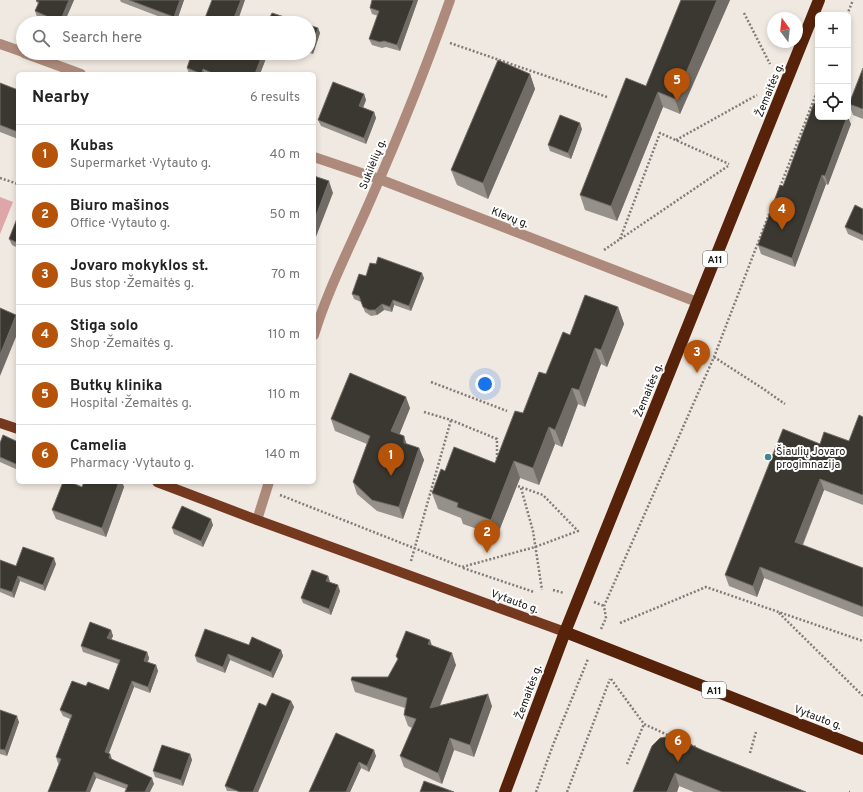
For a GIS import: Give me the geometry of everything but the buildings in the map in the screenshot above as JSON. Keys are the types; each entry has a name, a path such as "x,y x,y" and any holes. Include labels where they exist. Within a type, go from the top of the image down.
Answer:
{"highway":[{"name":"Žemaitės g.","path":"505,792 565,632 819,0"},
{"name":"Vytauto g.","path":"565,632 863,749"}],"main road":[{"path":"0,423 16,429"},
{"name":"Vytauto g.","path":"162,484 565,632"}],"street":[{"name":"Sukilėlių g.","path":"316,330 327,300 379,180 450,0"},
{"path":"0,44 16,50"},
{"path":"43,60 76,72"},
{"name":"Klevų g.","path":"316,158 379,180 697,302"},
{"path":"257,520 267,486"}],"path":[{"path":"848,12 853,0"},
{"path":"744,13 770,64"},
{"path":"436,38 607,97"},
{"path":"676,140 757,95"},
{"path":"778,193 815,97"},
{"path":"588,260 620,239 728,165 660,133 620,239"},
{"path":"0,178 16,183"},
{"path":"606,618 604,606 714,357 772,207"},
{"path":"714,357 785,404"},
{"path":"431,382 507,411"},
{"path":"424,412 451,420 496,439 497,461"},
{"path":"407,575 451,420"},
{"path":"462,567 535,547 578,531 543,495 513,484"},
{"path":"267,486 462,567 534,592"},
{"path":"521,488 533,531 542,590"},
{"path":"620,623 706,587 863,641"},
{"path":"777,611 863,696"},
{"path":"536,792 581,676"},
{"path":"568,792 610,679 644,724 696,747"},
{"path":"627,764 644,724"},
{"path":"750,753 756,732"}],"shaded area":[{"path":"0,197 13,202 0,234"}],"place":[{"name":"Butkų klinika","path":"677,101"},
{"name":"Stiga solo","path":"782,230"},
{"name":"Jovaro mokyklos st.","path":"697,373"},
{"name":"Šiaulių Jovaro progimnazija","path":"768,457"},
{"name":"Kubas","path":"391,476"},
{"name":"Biuro mašinos","path":"487,553"},
{"name":"Camelia","path":"678,762"}]}
